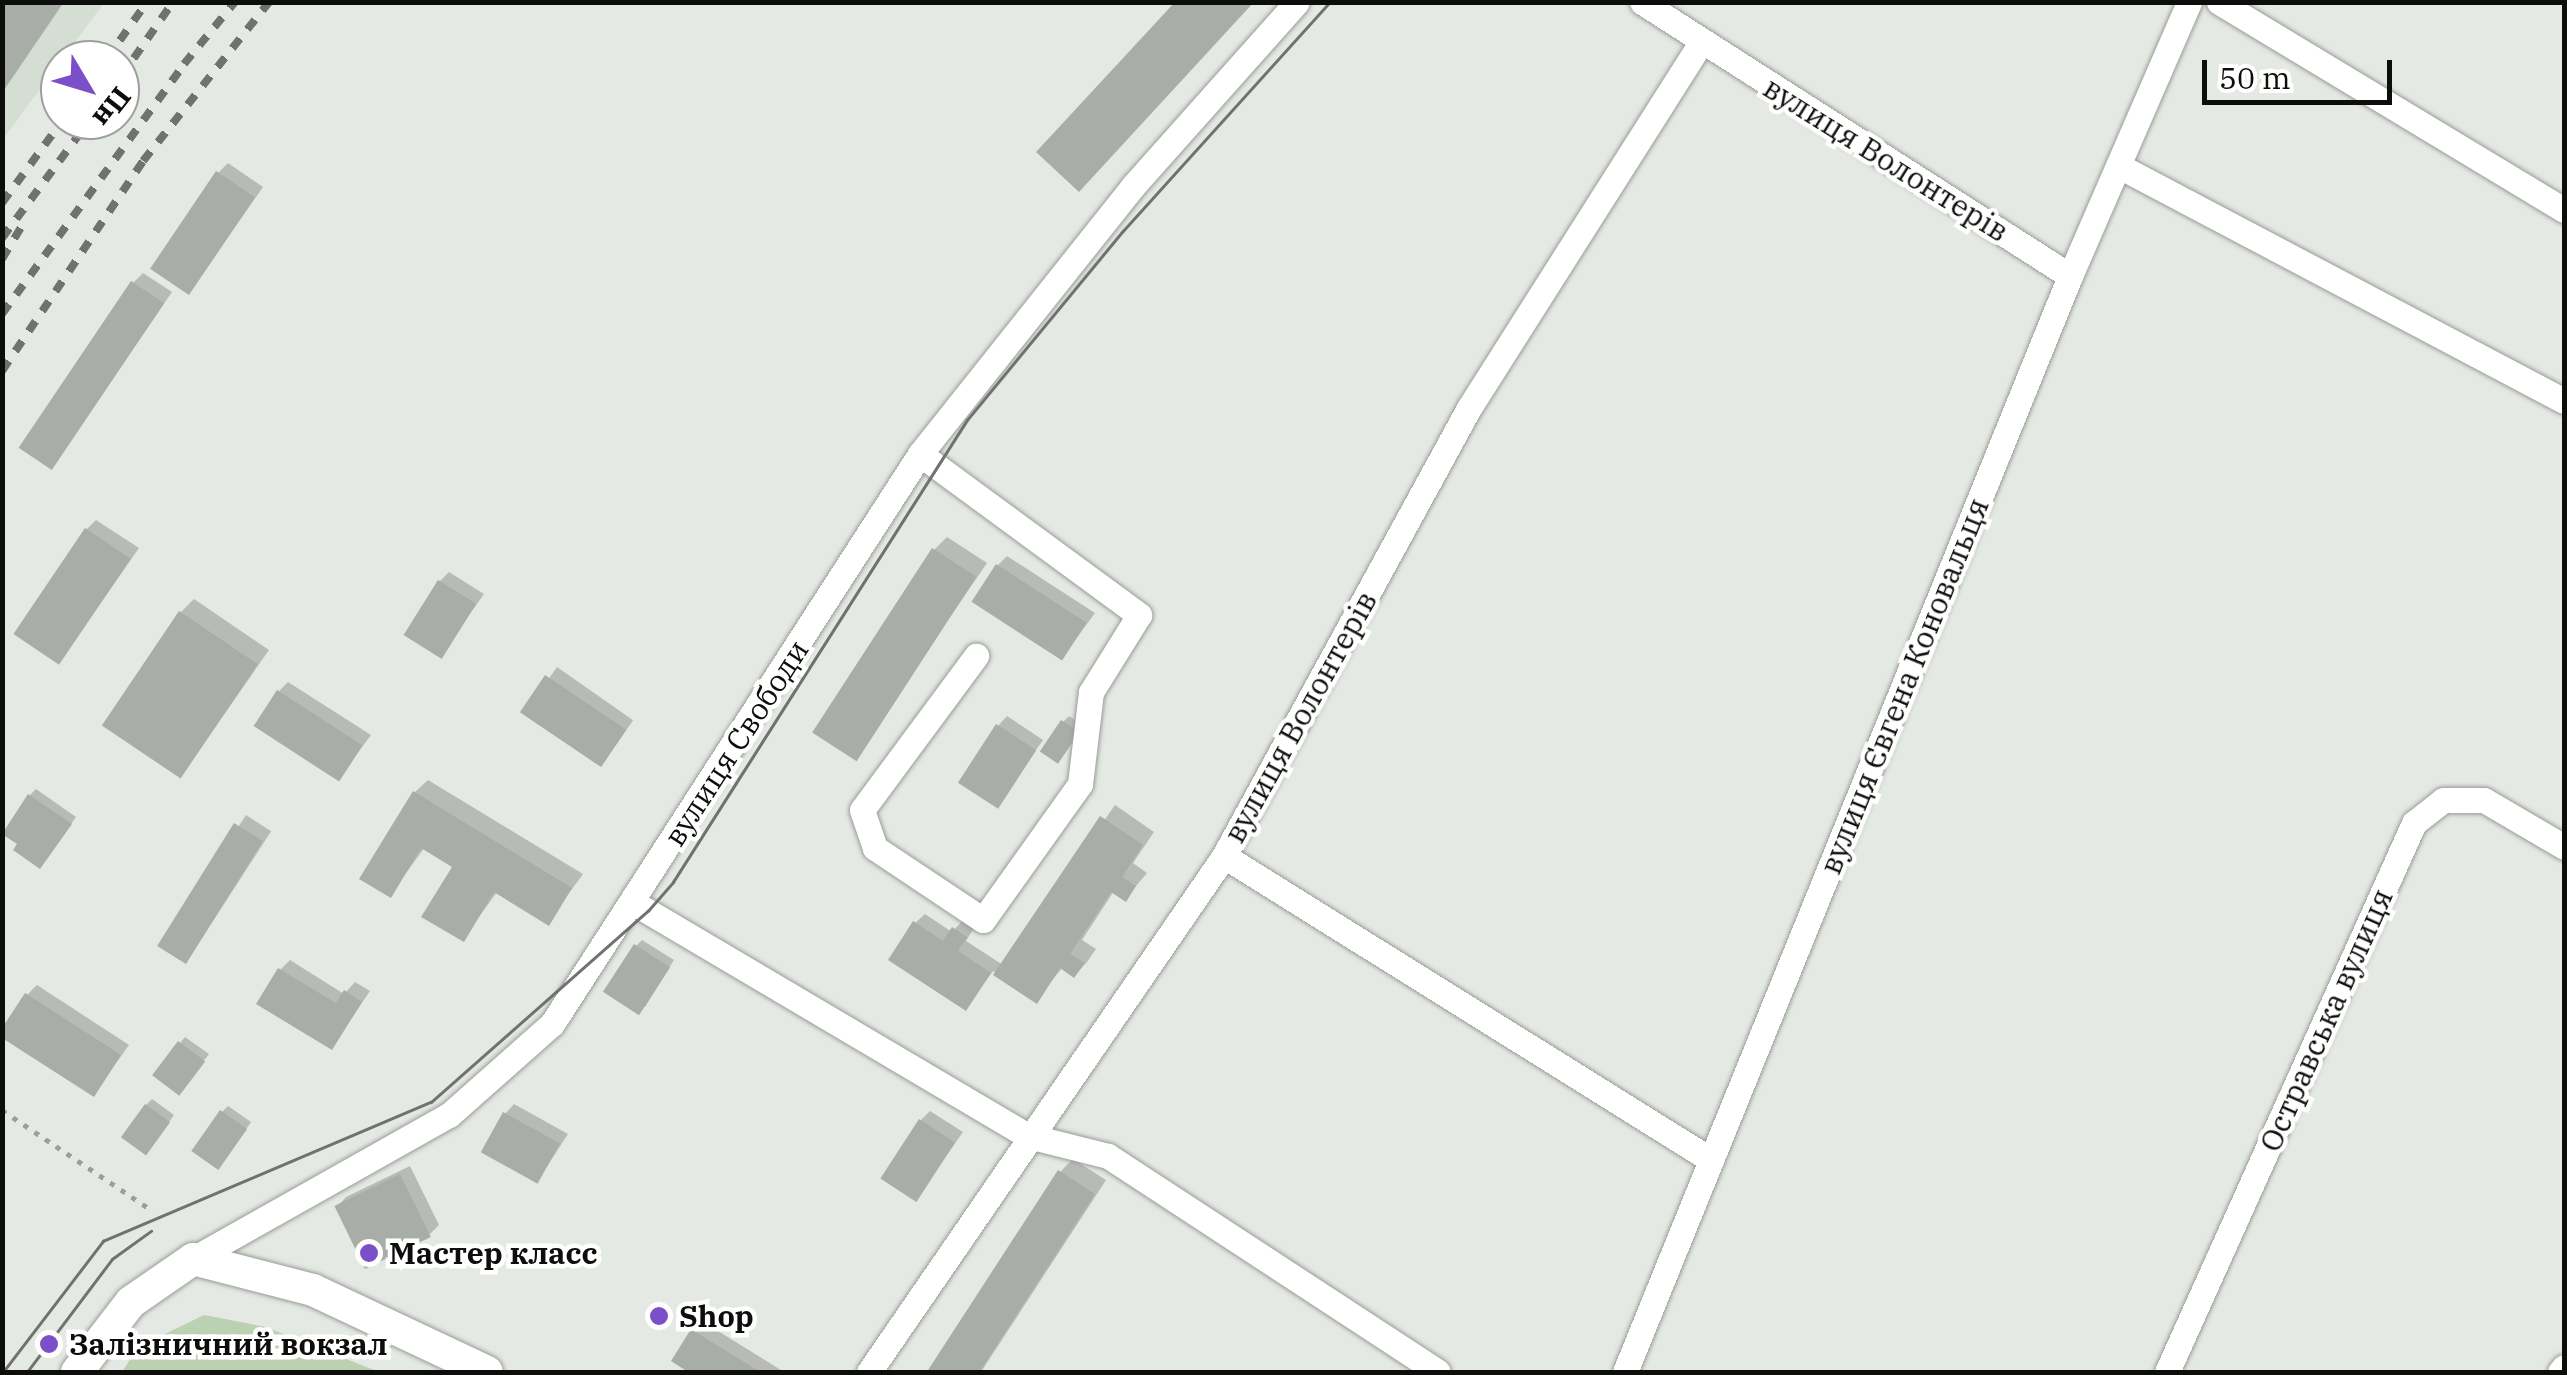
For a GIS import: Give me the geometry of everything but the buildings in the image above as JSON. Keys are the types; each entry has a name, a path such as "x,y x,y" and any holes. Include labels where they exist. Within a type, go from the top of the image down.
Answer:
{"main road":[{"name":"вулиця Свободи","path":"77,1372 131,1302 194,1259"},
{"path":"194,1259 313,1290 488,1372"}],"street":[{"name":"вулиця Свободи","path":"194,1259 448,1115 552,1024 634,903 920,454 1133,186 1296,2"},
{"name":"вулиця Волонтерів","path":"1642,2 2070,276"},
{"name":"вулиця Євгена Коновальця","path":"1625,1372 2070,276 2189,2"},
{"path":"2219,2 2564,210"},
{"name":"вулиця Волонтерів","path":"869,1372 1224,856 1469,408 1701,42"},
{"path":"2118,166 2564,401"},
{"path":"920,454 1139,615 1091,692 1080,784 983,920 875,848 862,810 976,656"},
{"name":"Остравська вулиця","path":"2166,1372 2414,824 2443,800 2484,800 2564,847"},
{"path":"1224,856 1711,1160"},
{"path":"634,903 1028,1136 1108,1156 1438,1372"}],"path":[{"path":"2,1110 150,1209"}],"shaded area":[{"path":"3,3 104,3 77,40 40,40 40,89 3,139"}],"green space":[{"path":"204,1315 266,1327 379,1372 122,1372 138,1347"}],"tram line":[{"path":"3,1372 103,1241 431,1102 648,911 673,882 967,420 1123,231 1330,2"},
{"path":"27,1372 112,1259 151,1231"}],"railway":[{"path":"120,40 147,2"},
{"path":"140,49 173,2"},
{"path":"2,314 184,64 235,2"},
{"path":"2,371 143,161 269,2"},
{"path":"2,203 48,140"},
{"path":"2,238 75,140"},
{"path":"2,259 21,227"}],"place":[{"name":"Мастер класс","path":"369,1253"},
{"name":"Shop","path":"659,1316"},
{"name":"Залізничний вокзал","path":"49,1344"}]}
